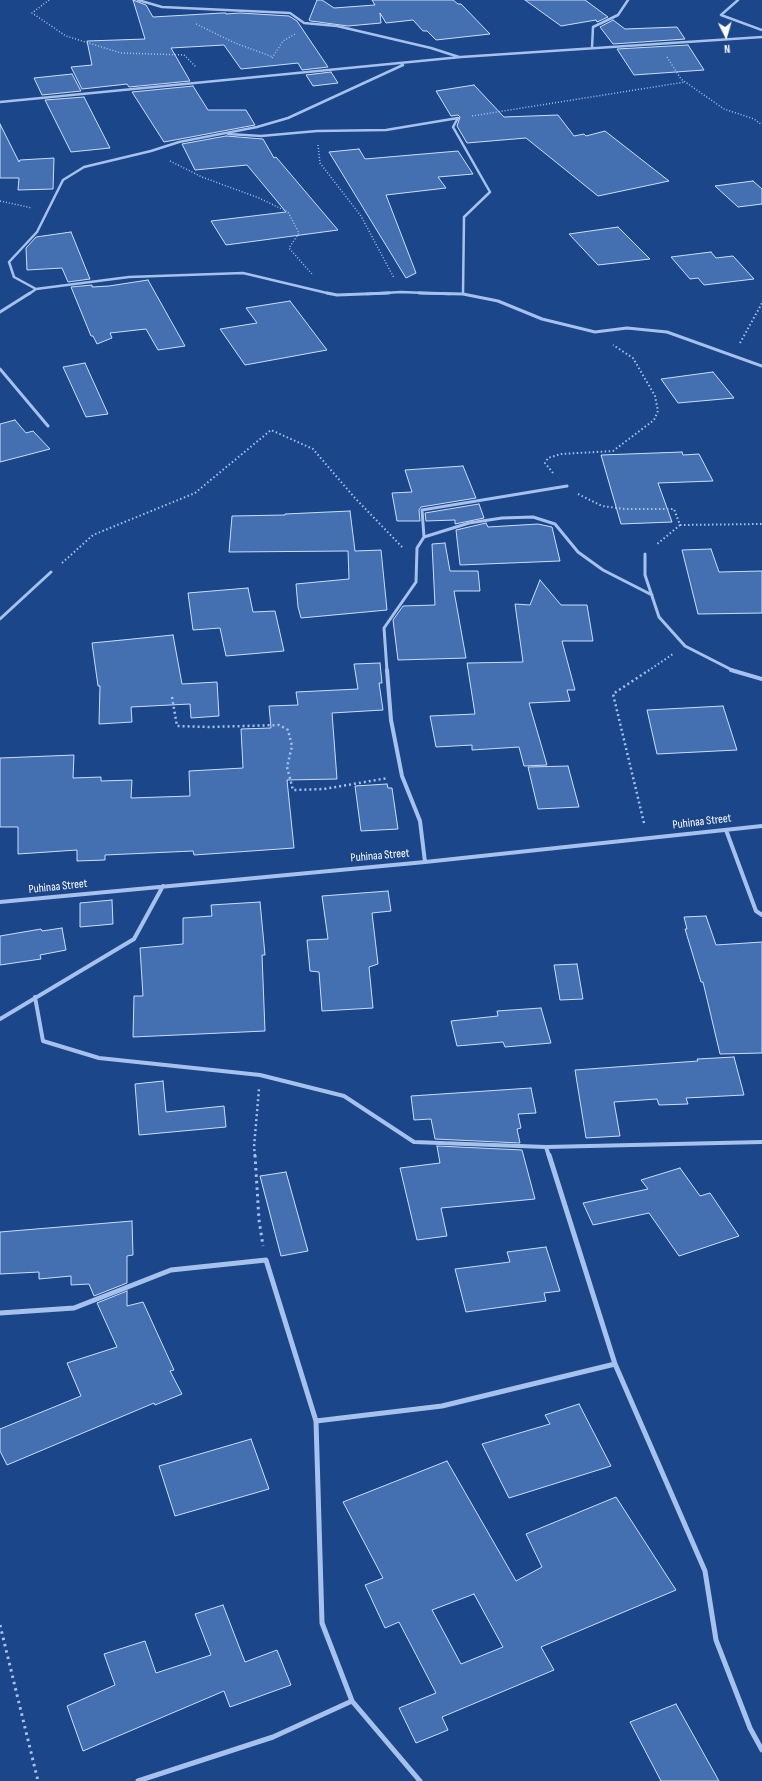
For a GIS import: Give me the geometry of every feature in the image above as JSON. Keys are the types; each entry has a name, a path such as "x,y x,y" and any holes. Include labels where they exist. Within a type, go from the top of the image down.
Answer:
{"street":[{"path":"138,0 162,7 260,10 290,14 304,23 337,26 431,48 461,57"},
{"path":"592,48 593,27 618,15 628,0"},
{"path":"738,0 721,16 762,30"},
{"path":"0,102 406,64 461,57 762,37"},
{"path":"36,289 14,277 9,262 37,232 63,180 84,167 151,151 179,142 221,134 288,118 327,99 370,82 406,64"},
{"path":"221,134 261,136 317,131 386,130 458,118"},
{"path":"458,118 453,128 490,192 464,217 463,294"},
{"path":"0,312 36,289 129,277 243,273 337,294 401,292 463,294 498,301 542,319 595,332 627,328 667,332 762,366"},
{"path":"0,369 48,426"},
{"path":"425,862 420,821 402,776 392,720 384,628 416,582 417,548 424,537 422,510 567,486"},
{"path":"424,537 469,523 502,518 533,518 555,524 578,552 603,570 652,595"},
{"path":"645,554 645,575 659,617 685,646 728,669 762,679"},
{"path":"0,619 51,572"},
{"name":"Puhinaa Street","path":"0,902 425,862 762,826"},
{"path":"726,830 756,911 762,915"},
{"path":"0,1019 134,939 163,886"},
{"path":"35,997 43,1041 99,1058 260,1075 344,1096 414,1142 546,1147 762,1142"},
{"path":"546,1147 615,1364 705,1571 716,1640 750,1728 762,1750"},
{"path":"0,1312 74,1308 170,1270 266,1260 316,1422 322,1623 352,1702 420,1781"},
{"path":"316,1422 442,1406 615,1364"},
{"path":"138,1781 274,1737 352,1702"}],"path":[{"path":"49,0 32,13 66,36 121,53 184,55 211,82"},
{"path":"192,8 189,16 197,25 235,43 273,57"},
{"path":"267,77 267,69 283,42 306,27 304,23"},
{"path":"666,56 681,79 685,82 724,109 754,120 762,125"},
{"path":"458,118 685,82"},
{"path":"317,131 320,163 361,216 401,292"},
{"path":"151,151 202,177 259,198 288,212 299,233 289,248 314,275"},
{"path":"0,201 48,211"},
{"path":"734,355 762,304"},
{"path":"595,332 633,358 655,396 658,411 654,420 647,427 613,451 561,454 548,458 545,463 558,480 581,496 602,506 625,509 674,509 680,525"},
{"path":"51,572 94,535 195,493 271,430 313,449 354,497 416,562"},
{"path":"645,554 680,525 762,524"},
{"path":"648,839 613,694 685,646"},
{"path":"172,697 177,726 279,725 288,730 292,746 287,767 294,790 324,789 402,776"},
{"path":"260,1075 254,1147 260,1220 266,1260"},
{"path":"0,1625 38,1781"}],"building":[{"path":"133,0 146,5 153,17 222,13 289,16 297,21 328,67 302,70 298,63 241,69 224,45 171,48 190,81 129,87 127,84 82,89 71,67 92,65 87,41 145,39"},
{"path":"317,0 322,0 334,8 375,5 372,0 453,0 458,4 461,4 490,34 436,40 427,31 423,31 413,20 386,23 380,13 381,23 348,26 311,21 309,20"},
{"path":"525,0 585,0 608,17 597,22 596,20 561,26"},
{"path":"613,20 625,29 677,27 685,39 613,44 600,27"},
{"path":"688,45 704,70 634,75 617,49"},
{"path":"331,72 338,83 313,86 306,75"},
{"path":"72,74 81,91 42,95 34,78"},
{"path":"474,85 504,117 558,115 574,136 584,134 586,136 605,131 669,181 598,196 526,138 467,143 457,126 460,117 458,115 451,116 436,91"},
{"path":"193,86 208,110 246,110 255,125 164,142 132,92"},
{"path":"84,97 110,148 71,152 45,100"},
{"path":"0,124 19,162 20,160 54,158 53,189 18,190 19,178 0,178"},
{"path":"226,136 263,139 274,158 276,157 338,230 226,245 211,221 286,212 247,165 195,170 182,144"},
{"path":"359,149 365,159 458,151 473,174 438,177 446,188 386,195 416,273 406,278 329,152"},
{"path":"753,181 762,189 762,204 738,207 715,186"},
{"path":"618,227 650,259 598,265 569,234"},
{"path":"71,232 90,279 68,282 62,268 27,270 26,248 36,237"},
{"path":"711,252 716,258 733,256 754,279 704,285 698,278 690,279 671,257"},
{"path":"148,280 185,346 158,350 146,329 110,333 112,338 97,344 93,336 91,336 71,287 92,285 92,287 109,286"},
{"path":"290,301 327,350 245,365 220,329 257,323 246,308"},
{"path":"85,363 108,414 86,417 63,367"},
{"path":"713,372 734,398 678,403 661,379"},
{"path":"15,420 26,433 33,431 50,449 0,462 0,424"},
{"path":"682,452 683,455 699,454 713,481 658,483 672,522 621,524 601,455"},
{"path":"463,466 476,498 421,507 419,510 420,521 397,521 392,493 412,492 405,470"},
{"path":"479,504 484,518 455,524 455,520 426,521 425,513"},
{"path":"350,511 355,551 381,550 387,610 301,618 298,607 296,584 349,579 348,551 229,552 232,516 285,515"},
{"path":"486,523 488,527 538,524 552,527 560,561 460,565 456,530"},
{"path":"445,543 450,571 478,571 480,591 454,591 466,658 398,660 393,620 403,606 435,605 432,544"},
{"path":"711,549 719,572 762,571 762,613 698,614 682,550"},
{"path":"540,580 561,605 587,605 593,641 562,641 575,690 567,690 570,701 529,703 547,765 524,766 519,747 472,750 472,745 436,747 430,716 475,714 467,663 523,662 515,604 530,605"},
{"path":"248,588 253,612 275,611 284,651 226,656 220,628 193,630 188,593"},
{"path":"173,635 182,684 217,682 219,716 191,718 190,704 131,707 132,722 99,724 100,686 98,686 92,643"},
{"path":"380,663 382,683 379,683 383,710 332,713 337,779 287,780 294,848 194,855 193,851 105,855 105,860 77,861 77,850 18,854 18,827 0,827 0,758 74,755 73,778 101,777 101,781 132,780 131,798 190,796 189,771 243,768 241,729 271,728 269,706 298,705 296,692 358,689 354,664"},
{"path":"723,706 737,750 657,754 647,710"},
{"path":"568,766 579,807 538,809 528,767"},
{"path":"387,784 388,788 392,788 398,829 361,831 355,786"},
{"path":"388,891 391,911 372,913 378,964 369,967 373,1008 322,1011 319,972 310,971 307,940 328,939 322,896"},
{"path":"112,900 113,924 80,927 80,903"},
{"path":"260,902 265,955 262,955 265,1031 133,1037 134,996 143,996 140,948 183,944 183,918 212,916 211,905"},
{"path":"706,916 716,945 762,942 762,1053 720,1054 703,982 701,982 685,929 687,929 684,917"},
{"path":"62,928 66,950 40,955 41,959 0,965 0,936 41,929 42,931"},
{"path":"577,964 583,999 560,1000 554,965"},
{"path":"541,1008 551,1043 505,1047 503,1042 457,1046 451,1021 498,1016 497,1011"},
{"path":"734,1057 744,1095 686,1098 688,1104 659,1105 657,1099 614,1102 620,1136 586,1138 575,1070"},
{"path":"163,1081 166,1112 224,1106 226,1127 139,1135 135,1084"},
{"path":"531,1088 536,1113 518,1114 521,1128 517,1129 520,1143 435,1139 431,1119 414,1120 411,1096"},
{"path":"437,1146 522,1150 535,1199 441,1208 447,1236 417,1240 400,1168 440,1163"},
{"path":"680,1168 700,1196 710,1193 739,1236 679,1256 649,1213 593,1225 583,1203 648,1189 641,1180"},
{"path":"286,1172 308,1251 281,1256 260,1176"},
{"path":"132,1221 133,1255 127,1256 127,1283 94,1296 89,1284 71,1285 71,1276 39,1279 39,1272 0,1274 0,1232"},
{"path":"546,1247 560,1291 544,1293 546,1301 466,1312 455,1269 510,1262 507,1252"},
{"path":"127,1291 127,1306 143,1302 174,1370 170,1371 182,1394 155,1405 154,1403 7,1465 0,1451 0,1429 81,1396 67,1363 117,1347 97,1303"},
{"path":"579,1404 611,1466 509,1498 482,1444 550,1424 545,1415"},
{"path":"251,1439 269,1489 175,1516 159,1466"},
{"path":"447,1461 516,1581 542,1567 526,1534 616,1497 676,1590 541,1647 554,1670 442,1717 448,1730 416,1743 399,1708 436,1693 399,1622 385,1628 365,1585 383,1578 343,1502","holes":["474,1594 503,1647 461,1664 432,1610"]},
{"path":"223,1605 245,1662 277,1650 291,1685 230,1707 224,1691 83,1751 67,1706 115,1685 104,1654 145,1641 156,1673 211,1655 195,1614"},
{"path":"676,1704 719,1781 661,1781 630,1722"}]}
